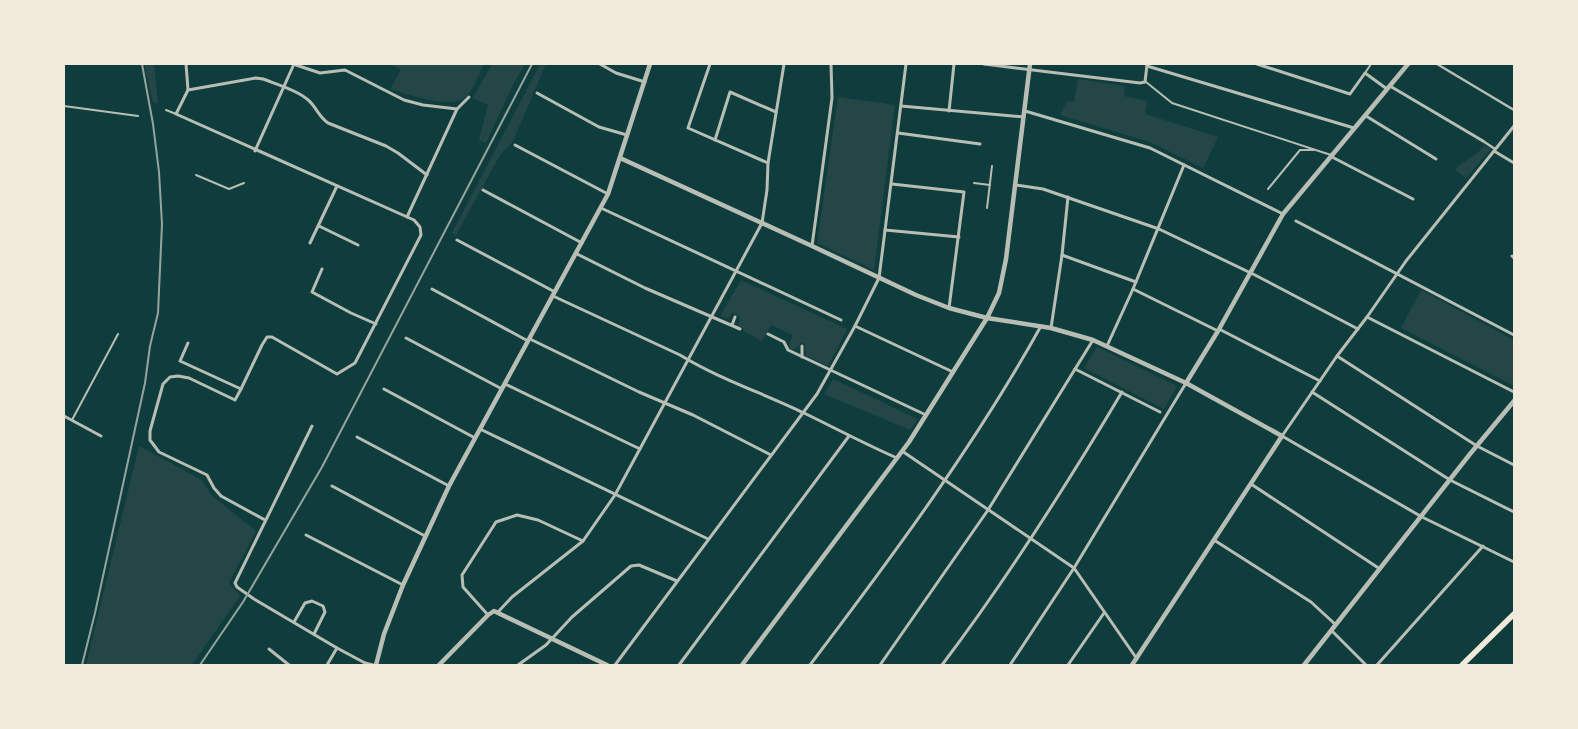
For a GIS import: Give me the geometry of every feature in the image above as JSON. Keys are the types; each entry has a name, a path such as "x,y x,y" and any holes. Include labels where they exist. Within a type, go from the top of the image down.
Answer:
{"main road":[{"path":"1462,665 1514,614"}],"street":[{"path":"186,64 188,90 176,114 255,151 407,217 418,224 420,230 420,238 355,363 337,374 272,337 267,337 235,400 189,378 170,377 163,384 150,431 150,440 153,446 159,452 207,475 221,496 266,520"},
{"path":"255,151 293,64 320,73 345,70 404,100 423,105 457,109"},
{"path":"600,64 616,73 644,82"},
{"path":"312,426 235,583 236,587 337,648 365,663 374,665 384,634 425,536 480,429 608,194 650,64"},
{"path":"710,64 688,128 768,163"},
{"path":"498,612 512,597 583,541 615,495 762,223 767,190 768,163 784,64"},
{"path":"812,246 832,98 831,64"},
{"path":"615,665 771,454 818,394 879,278 906,64"},
{"path":"949,111 954,64"},
{"path":"984,64 1140,83 1145,82 1147,65 1355,128"},
{"path":"742,665 902,451 987,318 999,293 1016,185 1030,64"},
{"path":"1257,64 1350,94 1364,73 1482,141 1514,163"},
{"path":"1010,665 1074,568 1219,330 1283,214 1408,64"},
{"path":"1437,64 1514,110"},
{"path":"188,90 256,78 263,79 308,100 317,114 328,123 386,146 398,153 426,176"},
{"path":"715,140 730,92 776,112"},
{"path":"537,93 599,127 627,135"},
{"path":"407,217 457,109 469,97"},
{"path":"901,106 1024,117"},
{"path":"1025,111 1150,148 1283,214"},
{"path":"1366,116 1436,159"},
{"path":"1132,665 1250,484 1337,356 1397,273 1514,126"},
{"path":"898,133 980,144"},
{"path":"515,145 608,194"},
{"path":"1332,156 1414,199"},
{"path":"620,158 879,278 949,308 987,318 1051,328 1107,346 1186,383 1422,517 1514,562"},
{"path":"1107,346 1159,229 1184,164"},
{"path":"892,184 964,192 949,308"},
{"path":"1016,185 1043,189 1159,229 1358,329"},
{"path":"310,243 337,186"},
{"path":"483,190 582,243"},
{"path":"1051,328 1062,255 1068,197"},
{"path":"601,208 841,320"},
{"path":"1296,221 1514,335"},
{"path":"319,226 358,245"},
{"path":"885,230 959,236"},
{"path":"457,240 554,294 759,394 803,412 848,436 897,458"},
{"path":"577,254 628,280 740,329"},
{"path":"1062,255 1136,282"},
{"path":"322,269 312,292 376,324"},
{"path":"1134,288 1320,381"},
{"path":"432,289 529,340 665,404 693,415 771,454"},
{"path":"732,325 735,317"},
{"path":"1367,317 1514,392"},
{"path":"855,326 953,372"},
{"path":"810,665 945,480 1026,352 1040,326"},
{"path":"768,334 784,342 788,350 926,416"},
{"path":"406,338 504,387 640,450"},
{"path":"880,665 988,510 1093,340"},
{"path":"188,343 180,361 241,389"},
{"path":"802,346 802,357"},
{"path":"1337,356 1477,446 1514,465"},
{"path":"1075,369 1160,412"},
{"path":"384,389 476,438"},
{"path":"942,665 976,620 1031,539 1122,392"},
{"path":"1312,392 1450,480 1514,512"},
{"path":"1304,665 1514,401"},
{"path":"64,416 101,436"},
{"path":"480,429 708,539"},
{"path":"357,436 450,486"},
{"path":"679,665 848,436"},
{"path":"902,451 1074,568 1137,659"},
{"path":"1250,484 1380,570"},
{"path":"332,486 425,536"},
{"path":"488,615 463,587 462,575 496,522 517,515 538,520 583,541"},
{"path":"306,535 403,586"},
{"path":"1214,540 1311,602 1336,624"},
{"path":"1377,665 1483,546"},
{"path":"518,665 546,645 572,617 631,566 639,565 677,581"},
{"path":"294,622 305,603 312,601 323,606 324,612 314,634"},
{"path":"438,665 494,611 607,665"},
{"path":"1068,665 1104,613"},
{"path":"1332,630 1366,665"},
{"path":"327,665 337,648"},
{"path":"269,649 289,665"},
{"path":"1358,665 1362,661"}],"lane":[{"path":"1364,73 1371,64"},
{"path":"1145,82 1172,103 1332,156"},
{"path":"64,106 138,116"},
{"path":"166,110 176,114"},
{"path":"1268,189 1300,150 1315,149"},
{"path":"987,208 992,166"},
{"path":"196,175 229,189 244,183"},
{"path":"974,183 990,185"},
{"path":"72,420 118,334"}],"shaded area":[{"path":"144,64 154,64 158,104 153,102"},
{"path":"390,64 484,64 467,96 460,100 441,102 390,89 401,70"},
{"path":"492,64 525,64 486,143 479,140 488,105 473,98"},
{"path":"540,64 546,64 513,141 500,155 456,235 452,233"},
{"path":"1078,79 1125,86 1124,96 1147,101 1145,114 1218,137 1203,168 1150,142 1060,115 1067,101 1074,102"},
{"path":"838,97 895,105 874,270 817,243"},
{"path":"1484,145 1491,149 1466,178 1455,170 1478,152"},
{"path":"741,280 847,329 828,366 806,356 805,344 800,343 799,347 792,350 788,347 793,335 771,325 762,341 743,331 744,329 738,325 740,317 732,313 728,319 720,316"},
{"path":"1421,290 1514,340 1514,386 1401,328"},
{"path":"1097,347 1177,386 1164,409 1084,368"},
{"path":"833,379 918,419 910,430 824,394"},
{"path":"139,446 202,480 211,495 256,531 229,583 240,596 192,665 86,665"}],"railway":[{"path":"82,665 145,383 150,346 158,313 162,224 159,172 153,124 142,64"},
{"path":"200,665 243,602 322,467 532,64"}]}
